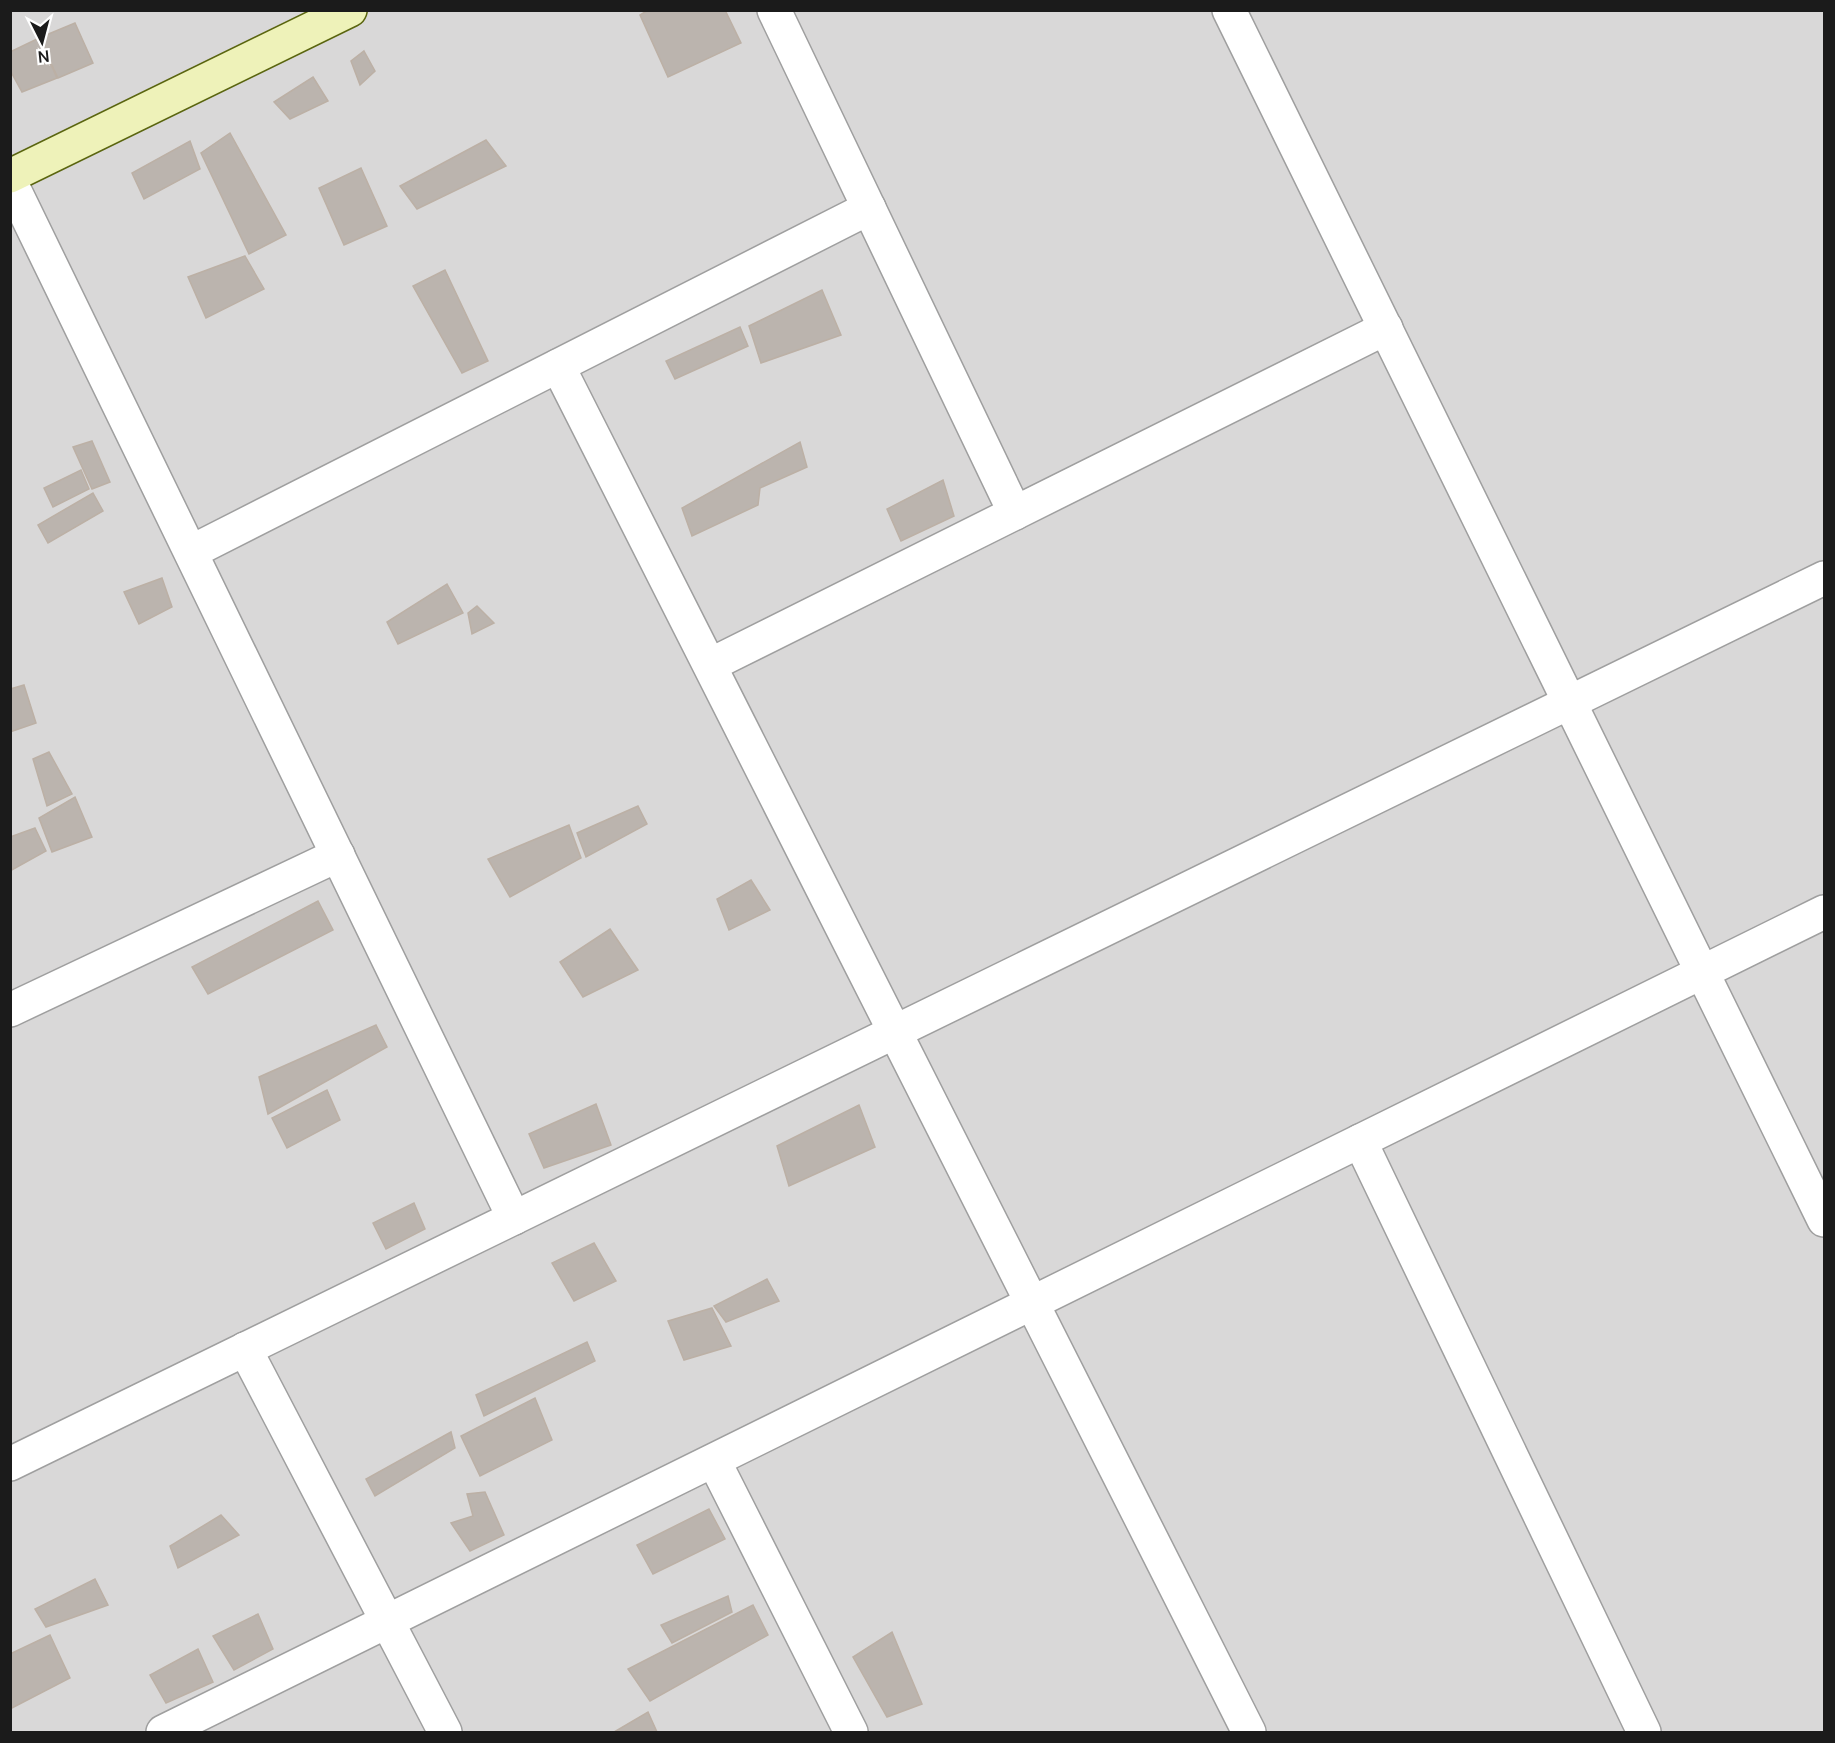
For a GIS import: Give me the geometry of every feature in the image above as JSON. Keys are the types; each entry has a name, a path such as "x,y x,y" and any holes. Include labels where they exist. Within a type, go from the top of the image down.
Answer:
{"street":[{"path":"10,176 351,10"},
{"path":"774,10 1015,513"},
{"path":"1229,10 1824,1220"},
{"path":"10,181 514,1218"},
{"path":"191,552 869,208"},
{"path":"711,664 1386,328"},
{"path":"558,366 711,664 1249,1732"},
{"path":"10,1464 1824,578"},
{"path":"10,1010 338,855"},
{"path":"163,1732 1824,912"},
{"path":"1360,1141 1644,1732"},
{"path":"246,1349 445,1732"},
{"path":"714,1461 851,1732"}],"shaded area":[{"path":"11,11 1824,11 1824,1732 11,1732"}],"building":[{"path":"648,10 725,10 741,43 668,77 640,15"},
{"path":"75,23 93,63 58,78 39,38"},
{"path":"39,38 57,78 22,92 10,70 10,52"},
{"path":"364,51 375,71 360,85 351,61"},
{"path":"313,77 328,101 290,119 274,102"},
{"path":"230,133 286,235 249,254 201,153"},
{"path":"486,140 506,166 417,209 400,186"},
{"path":"190,141 200,169 144,199 132,173"},
{"path":"361,168 387,226 344,245 319,188"},
{"path":"245,256 264,289 206,318 188,277"},
{"path":"445,270 488,361 462,373 413,286"},
{"path":"822,290 841,335 761,363 749,326"},
{"path":"740,327 748,346 675,379 666,361"},
{"path":"92,441 110,482 92,489 73,447"},
{"path":"800,442 807,467 760,488 758,505 692,536 682,508"},
{"path":"81,470 89,489 53,507 44,488"},
{"path":"943,480 954,516 901,541 887,509"},
{"path":"93,493 103,511 48,543 38,525"},
{"path":"162,578 172,607 139,624 124,592"},
{"path":"447,584 463,613 398,644 387,622"},
{"path":"477,606 494,623 472,634 468,613"},
{"path":"24,685 36,723 10,732 10,689"},
{"path":"49,752 72,794 47,806 33,759"},
{"path":"75,797 92,837 52,852 39,818"},
{"path":"638,806 647,824 586,857 577,833"},
{"path":"569,825 581,858 510,897 488,859"},
{"path":"35,828 46,851 10,871 10,837"},
{"path":"751,880 770,910 729,930 717,899"},
{"path":"318,901 333,930 208,994 192,967"},
{"path":"610,929 638,970 583,997 560,962"},
{"path":"376,1025 387,1047 268,1114 259,1077"},
{"path":"327,1090 340,1120 287,1148 272,1118"},
{"path":"596,1104 611,1145 544,1168 529,1134"},
{"path":"859,1105 875,1147 789,1186 777,1146"},
{"path":"414,1203 425,1229 386,1249 373,1223"},
{"path":"594,1243 616,1281 574,1301 552,1263"},
{"path":"767,1279 779,1301 726,1322 714,1306"},
{"path":"712,1308 731,1346 684,1360 668,1321"},
{"path":"587,1342 595,1361 484,1416 476,1395"},
{"path":"535,1398 552,1440 480,1476 461,1436"},
{"path":"451,1432 455,1448 375,1496 366,1479"},
{"path":"485,1492 504,1535 470,1551 451,1523 473,1516 467,1494"},
{"path":"709,1509 725,1539 653,1574 637,1545"},
{"path":"221,1515 239,1535 178,1568 170,1546"},
{"path":"95,1579 108,1605 46,1627 35,1609"},
{"path":"728,1596 732,1612 672,1643 661,1625"},
{"path":"753,1605 768,1635 650,1701 628,1669"},
{"path":"258,1614 273,1649 234,1670 213,1636"},
{"path":"892,1632 922,1704 887,1717 853,1657"},
{"path":"50,1635 70,1678 10,1709 10,1654"},
{"path":"198,1649 213,1682 166,1703 150,1675"},
{"path":"648,1712 657,1732 614,1732"}]}
